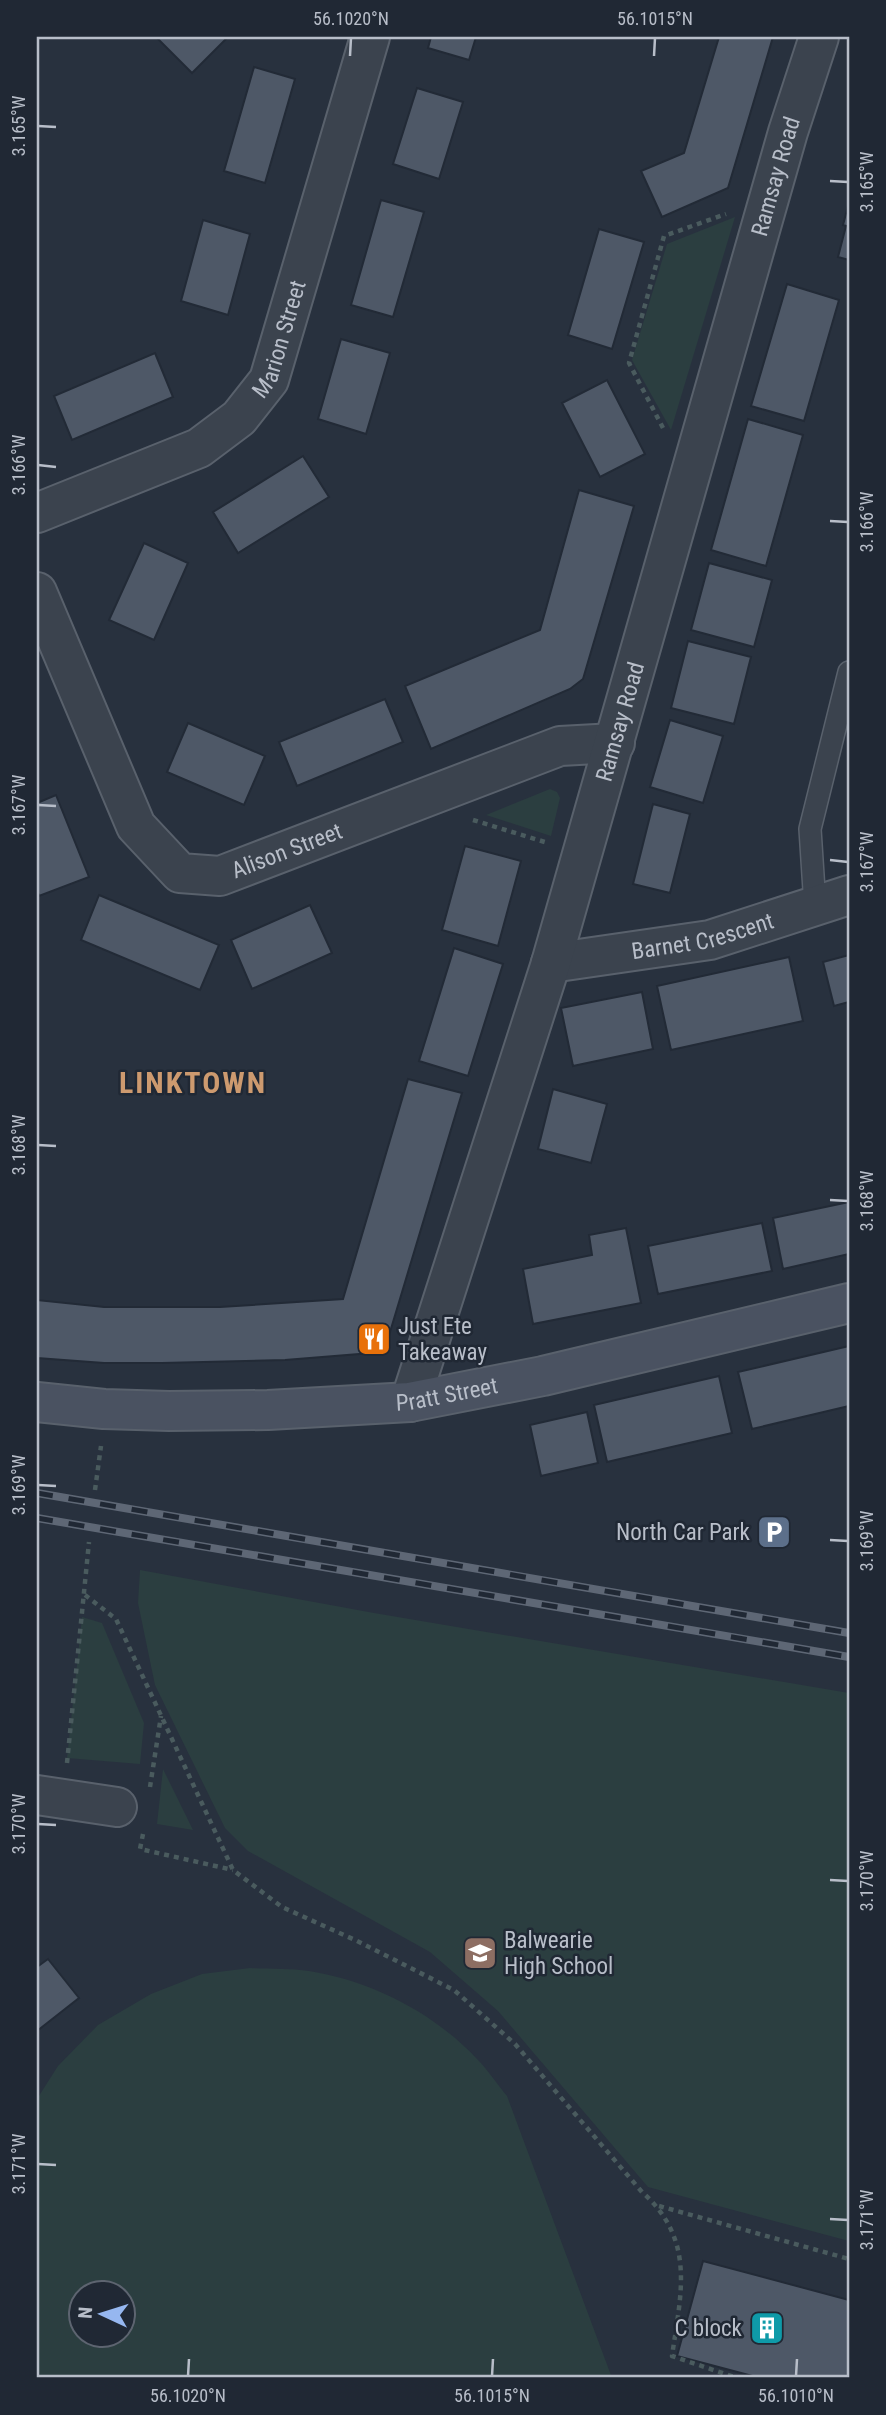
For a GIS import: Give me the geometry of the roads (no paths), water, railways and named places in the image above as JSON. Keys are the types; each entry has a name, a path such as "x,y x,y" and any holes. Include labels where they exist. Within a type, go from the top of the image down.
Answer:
{"main road":[{"name":"Pratt Street","path":"37,1402 104,1409 169,1411 268,1410 410,1402 543,1376 849,1303"}],"street":[{"name":"Marion Street","path":"37,513 199,448 239,418 269,380 370,37"},
{"name":"Ramsay Road","path":"410,1402 551,963 769,199 819,37"},
{"name":"Alison Street","path":"37,592 136,826 180,873 220,876 560,747 615,743"},
{"name":"Barnet Crescent","path":"551,963 710,940 832,900"},
{"path":"50,1797 137,1808"}],"lane":[{"path":"832,900 810,829 849,672"}],"railway":[{"path":"37,1493 849,1633"},
{"path":"37,1518 849,1657"}],"place":[{"name":"Just Ete Takeaway","path":"374,1339"},
{"name":"North Car Park","path":"774,1532"},
{"name":"Balwearie High School","path":"480,1953"},
{"name":"C block","path":"767,2328"}],"district":[{"name":"LINKTOWN","path":"193,1083"}]}
